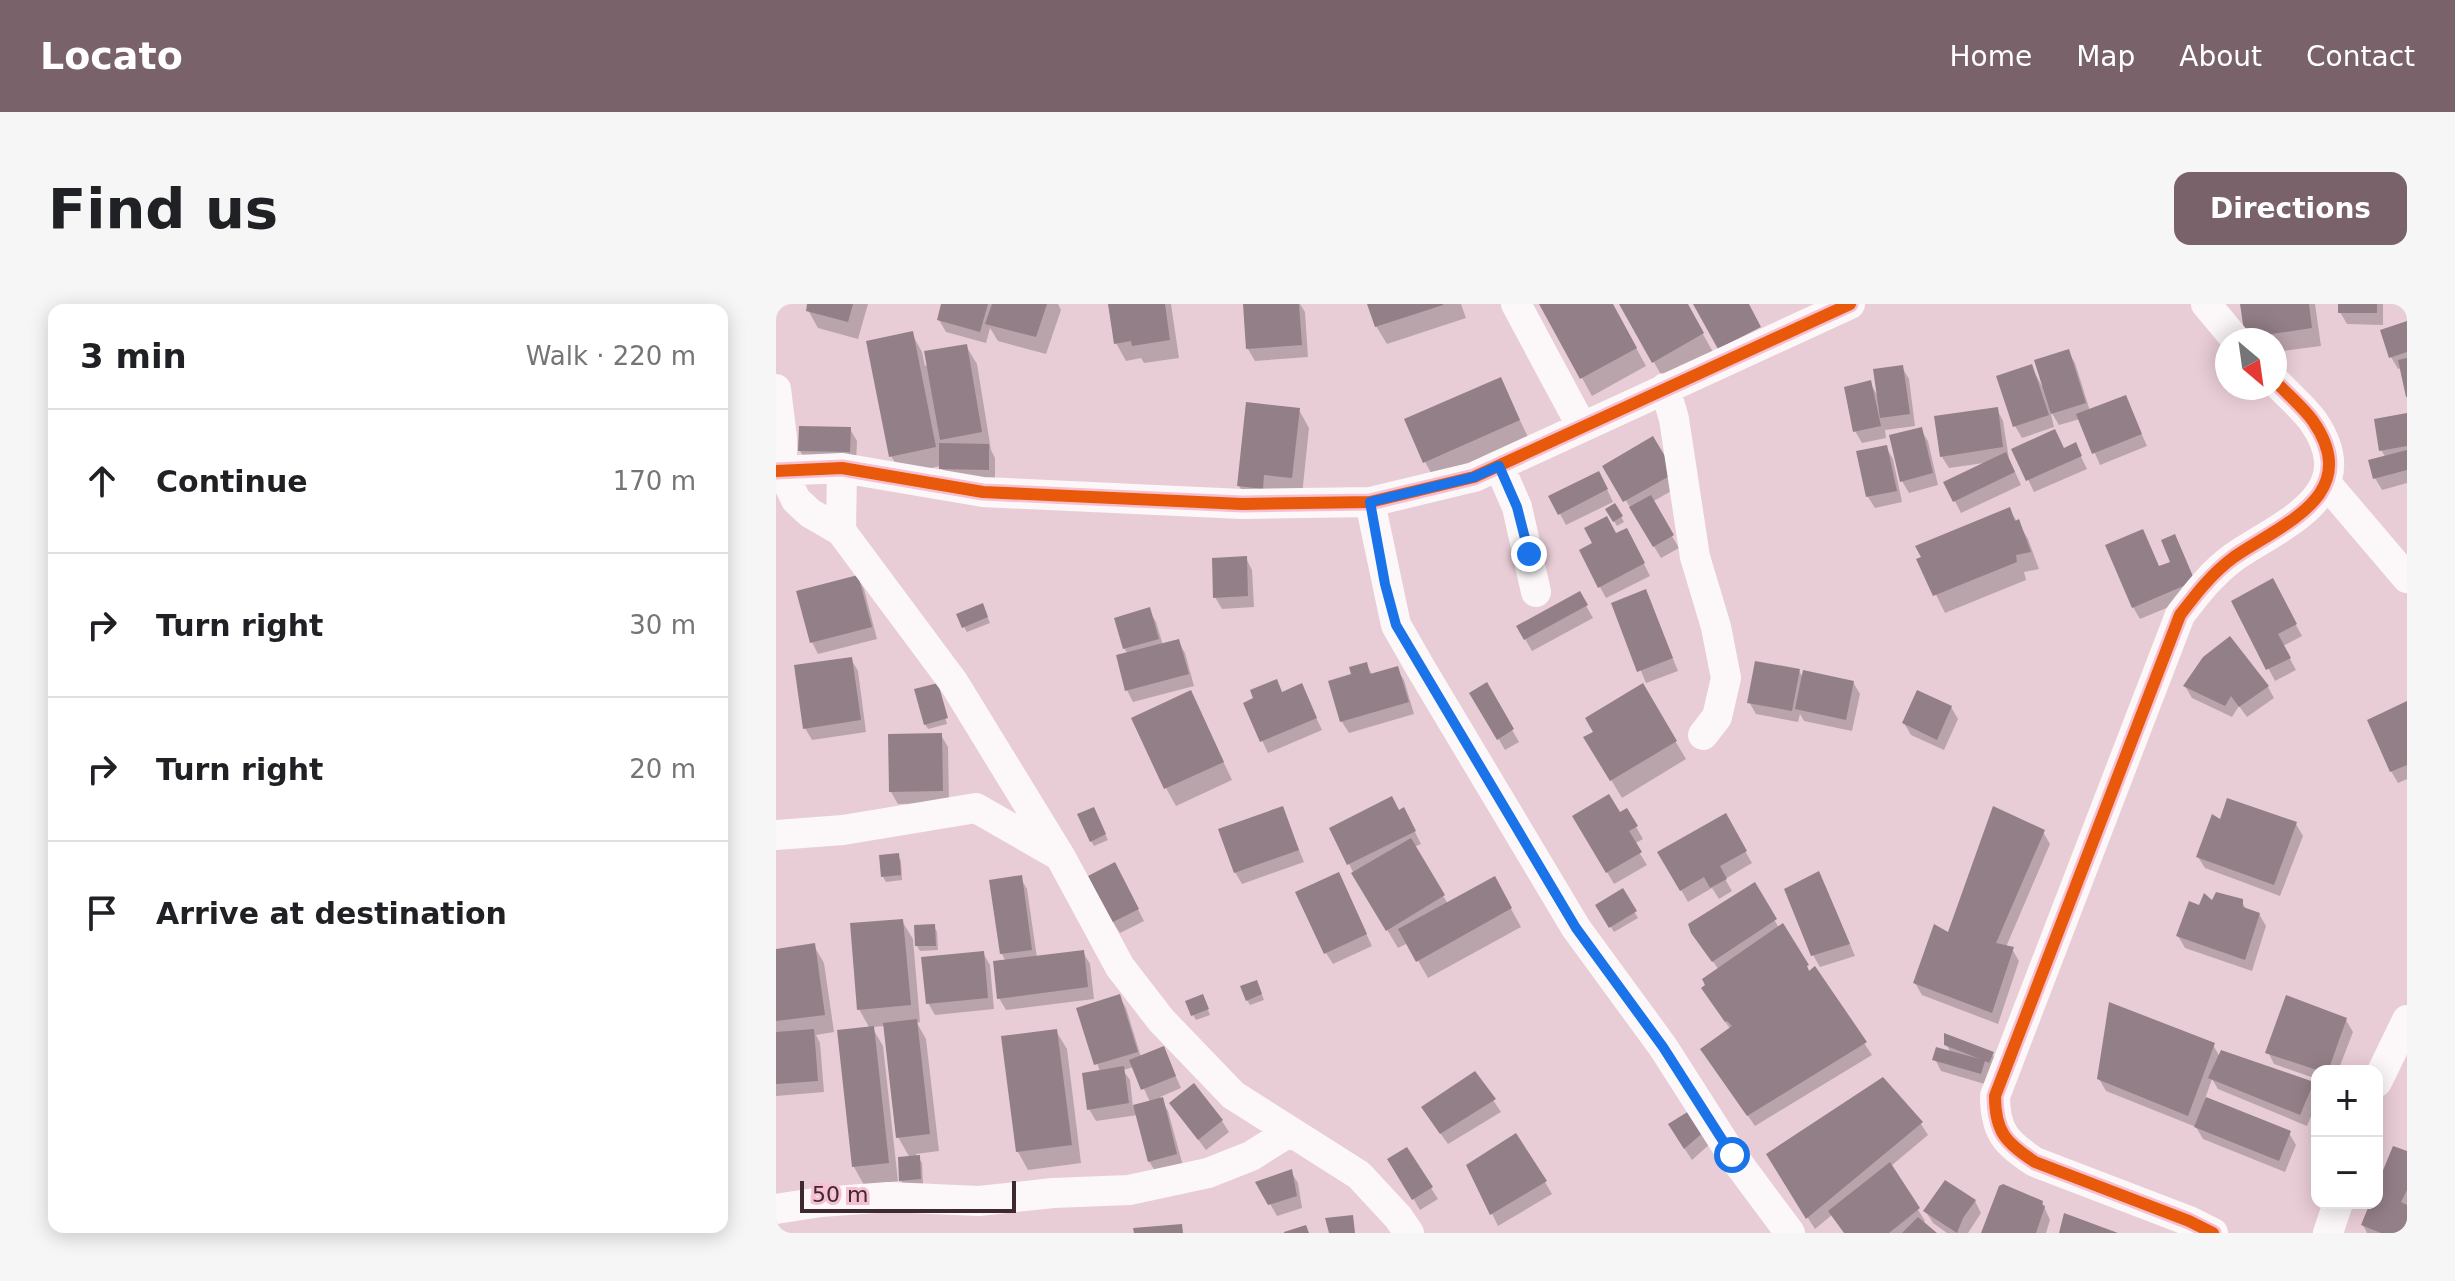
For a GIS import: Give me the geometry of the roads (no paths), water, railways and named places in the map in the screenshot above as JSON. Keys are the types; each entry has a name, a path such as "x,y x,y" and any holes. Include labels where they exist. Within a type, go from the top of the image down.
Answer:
{"street":[{"path":"1516,304 1582,427"},
{"path":"779,471 842,468 983,492 1242,504 1370,502 1474,477 1850,304"},
{"path":"2206,304 2226,328"},
{"path":"1665,388 1674,419 1695,557 1716,627 1726,678 1717,717 1703,735"},
{"path":"776,389 782,438 779,471 796,500 810,513 841,531 954,683 1060,856 1120,967 1161,1020 1233,1095 1359,1175 1409,1233"},
{"path":"2213,1233 2035,1162 2014,1149 1995,1119 1995,1096 2180,615 2204,583 2232,559 2299,516 2318,500 2326,483 2328,463 2323,439 2312,420 2287,394"},
{"path":"1499,466 1517,507 1536,592"},
{"path":"841,531 842,468"},
{"path":"2326,483 2407,578"},
{"path":"1370,502 1396,625 1420,667 1576,928 1663,1047 1732,1155 1790,1233"},
{"path":"776,835 843,830 938,817 976,808 1060,856"},
{"path":"2383,1070 2407,1020"},
{"path":"776,1209 889,1197 979,1201 1053,1193 1129,1190 1208,1173 1251,1156 1289,1132"},
{"path":"2328,1233 2336,1209"}]}
